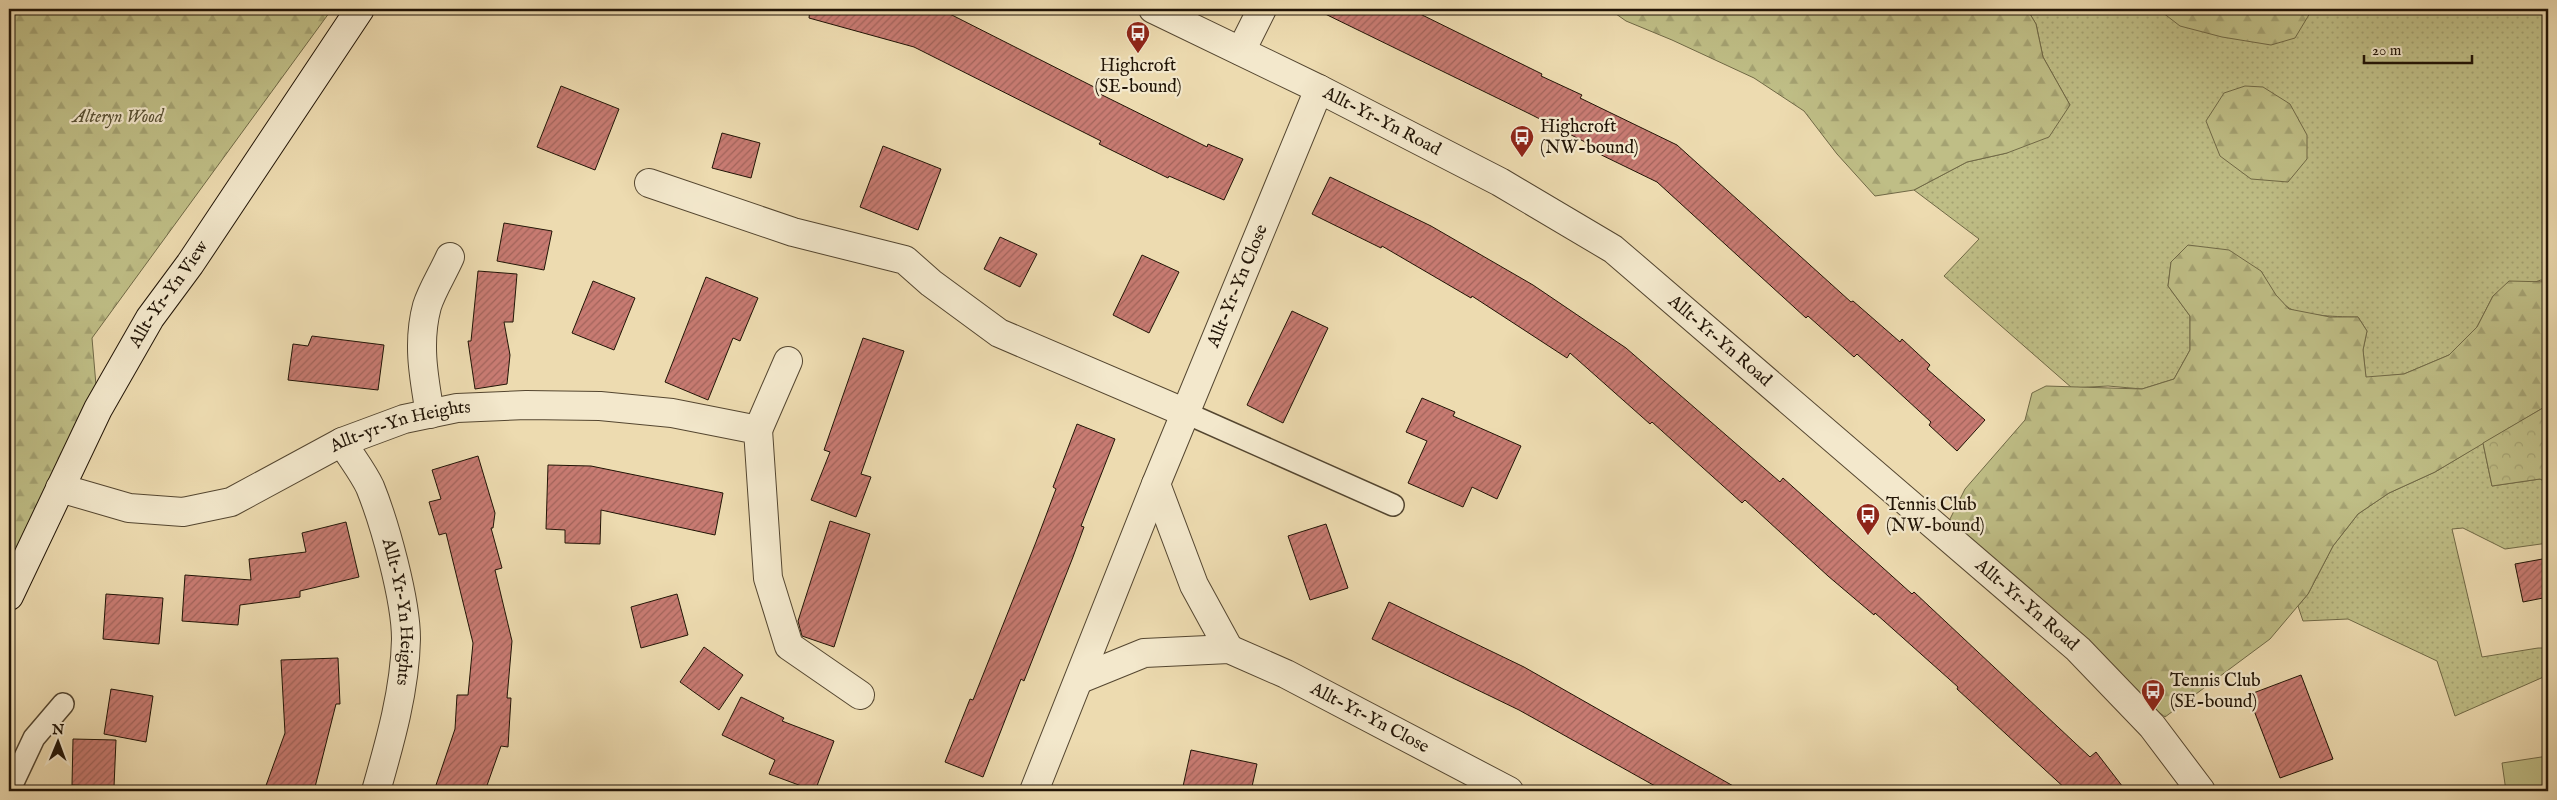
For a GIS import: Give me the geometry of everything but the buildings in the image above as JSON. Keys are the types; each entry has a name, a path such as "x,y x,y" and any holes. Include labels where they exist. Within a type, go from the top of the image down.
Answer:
{"street":[{"name":"Allt-Yr-Yn View","path":"9,596 98,409 150,318 190,264 360,9"},
{"name":"Allt-Yr-Yn Road","path":"1153,9 1319,88 1500,182 1613,248 2078,649 2152,726 2200,791"},
{"path":"1241,51 1262,9"},
{"name":"Allt-Yr-Yn Close","path":"1034,791 1156,484 1319,88"},
{"path":"649,182 793,232 905,260 931,283 999,333 1186,413"},
{"path":"430,414 421,360 422,332 427,305 450,257"},
{"path":"788,361 758,430 768,578 788,646 860,695"},
{"name":"Allt-yr-Yn Heights","path":"60,488 129,508 183,512 231,502 342,442 404,419 467,408 600,406 672,413 758,430"},
{"name":"Allt-Yr-Yn Heights","path":"342,442 370,487 399,587 406,637 402,685 376,791"},
{"path":"1156,484 1194,584 1229,649"},
{"name":"Allt-Yr-Yn Close","path":"1080,679 1144,653 1229,649 1286,674 1509,791"}],"lane":[{"path":"1186,413 1392,505"},
{"path":"9,791 34,738 63,704"}],"green space":[{"name":"Alteryn Wood","path":"9,9 332,9 92,338 98,409 9,596"},
{"path":"1609,9 2027,9 2036,24 2043,57 2070,105 2049,137 2007,153 1967,162 1914,190 1875,196 1837,154 1804,111 1754,78 1626,21"},
{"path":"2027,9 2548,9 2548,282 2541,280 2493,296 2477,327 2449,355 2404,374 2366,378 2363,350 2367,331 2358,317 2295,311 2284,305 2276,296 2261,271 2171,262 2168,286 2190,316 2190,350 2174,379 2142,389 2108,386 2072,388 1944,276 1979,239 1914,190 1967,162 2007,153 2070,105 2043,57 2036,24"},
{"path":"2158,9 2309,9 2310,13 2295,38 2271,45 2222,37 2180,26"},
{"path":"2245,86 2263,87 2290,104 2307,135 2307,159 2288,182 2251,179 2220,156 2206,121 2224,93"},
{"path":"2188,245 2229,250 2261,271 2276,295 2289,309 2330,317 2358,317 2367,331 2363,350 2366,377 2404,374 2449,355 2477,327 2493,296 2509,281 2548,282 2548,405 2435,472 2389,493 2358,514 2333,546 2308,594 2270,639 2165,717 2078,649 1945,529 1965,489 2025,420 2032,393 2046,386 2142,389 2174,379 2190,350 2190,316 2168,286 2171,262"},
{"path":"2548,405 2548,483 2540,479 2492,486 2483,443"},
{"path":"2483,443 2492,486 2540,479 2548,483 2548,543 2505,549 2463,528 2452,529 2482,657 2548,648 2548,675 2455,716 2437,661 2348,619 2303,621 2298,606 2308,594 2333,546 2358,514 2389,493 2435,472"},
{"path":"2548,756 2548,791 2506,791 2502,763"}],"place":[{"name":"Highcroft (SE-bound)","path":"1138,54"},
{"name":"Highcroft (NW-bound)","path":"1522,158"},
{"name":"Tennis Club (NW-bound)","path":"1868,536"},
{"name":"Tennis Club (SE-bound)","path":"2153,712"}]}
